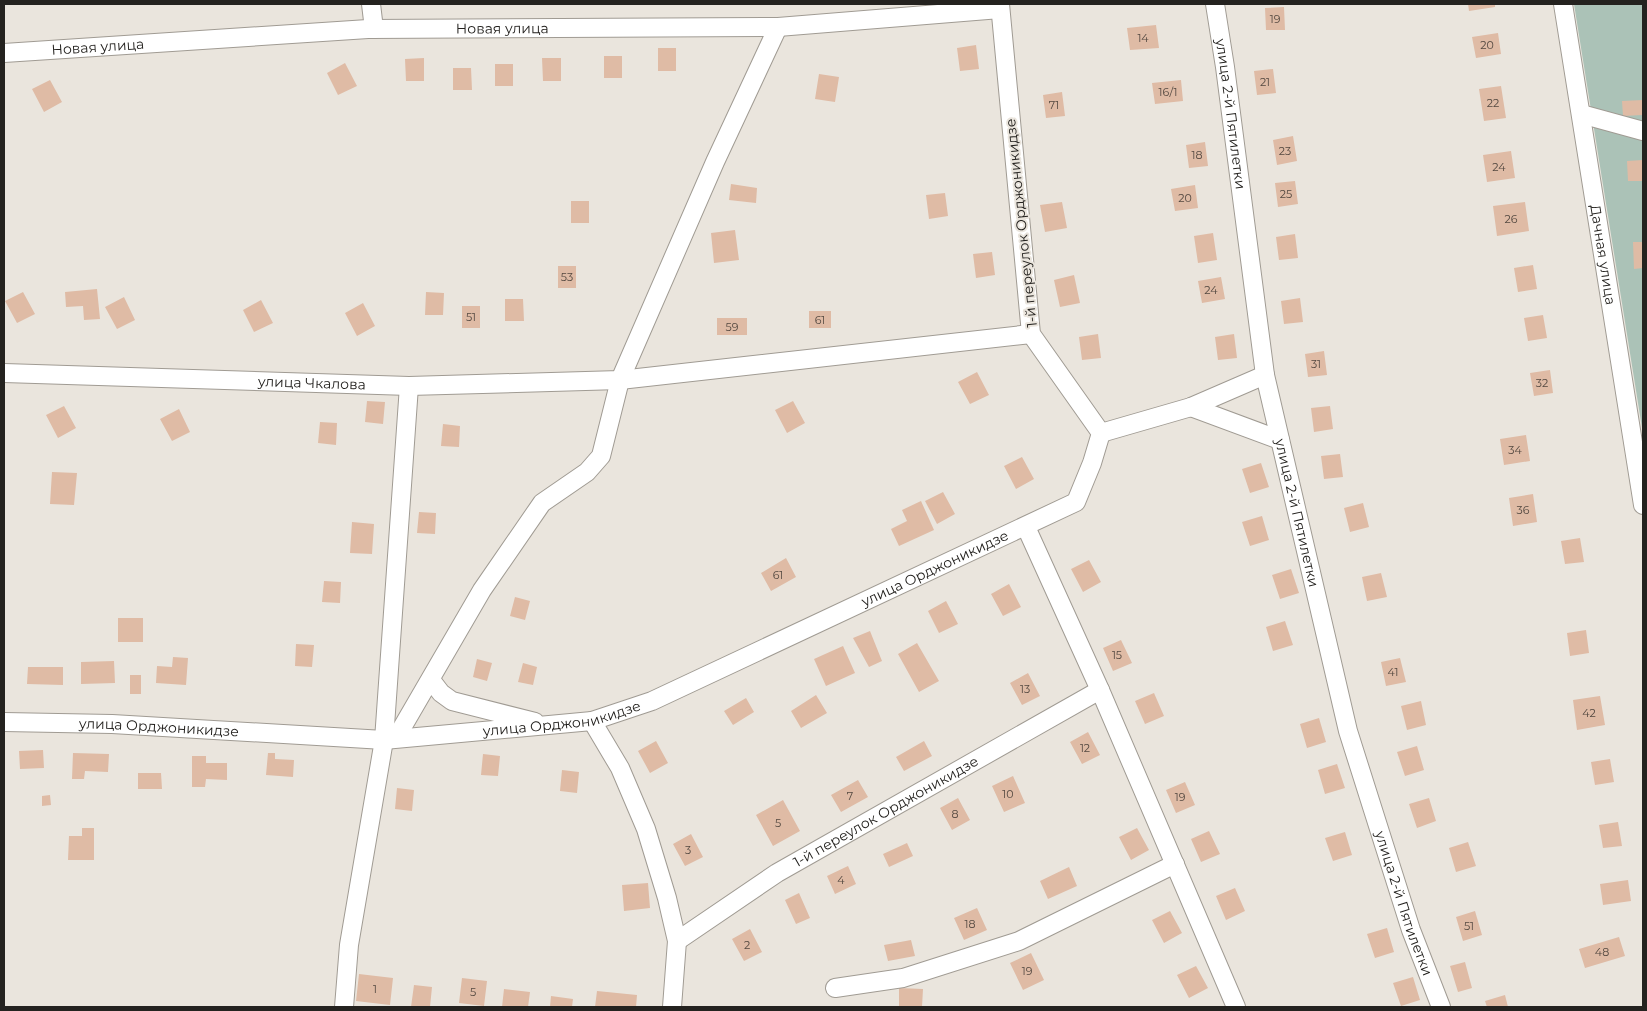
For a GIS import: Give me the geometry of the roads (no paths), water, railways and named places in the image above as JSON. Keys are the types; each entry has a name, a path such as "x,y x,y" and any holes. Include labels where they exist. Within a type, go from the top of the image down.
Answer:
{"street":[{"path":"371,4 374,29"},
{"name":"улица 2-й Пятилетки","path":"1215,4 1226,67 1265,375 1348,731 1411,930 1441,1007"},
{"name":"Дачная улица","path":"1563,4 1643,505"},
{"name":"Новая улица","path":"4,53 374,29 778,27 1000,6"},
{"name":"1-й переулок Орджоникидзе","path":"1000,6 1031,334 1101,433"},
{"path":"390,739 430,680 482,590 542,503 587,472 601,456 620,380 714,162 778,27"},
{"path":"1581,114 1643,131"},
{"name":"улица Чкалова","path":"4,373 409,386 620,380 1031,334"},
{"path":"1101,433 1191,407 1265,375"},
{"path":"344,1007 349,945 390,739 409,386"},
{"path":"1191,407 1280,440"},
{"name":"улица Орджоникидзе","path":"4,722 112,724 390,739 592,721 652,701 1076,502 1092,463 1101,433"},
{"path":"1026,526 1100,690 1236,1007"},
{"path":"430,680 441,693 452,701 547,725"},
{"name":"1-й переулок Орджоникидзе","path":"677,941 777,873 1100,690"},
{"path":"592,721 620,768 646,829 677,941 672,1007"},
{"path":"835,988 903,978 1019,941 1175,864"}]}
